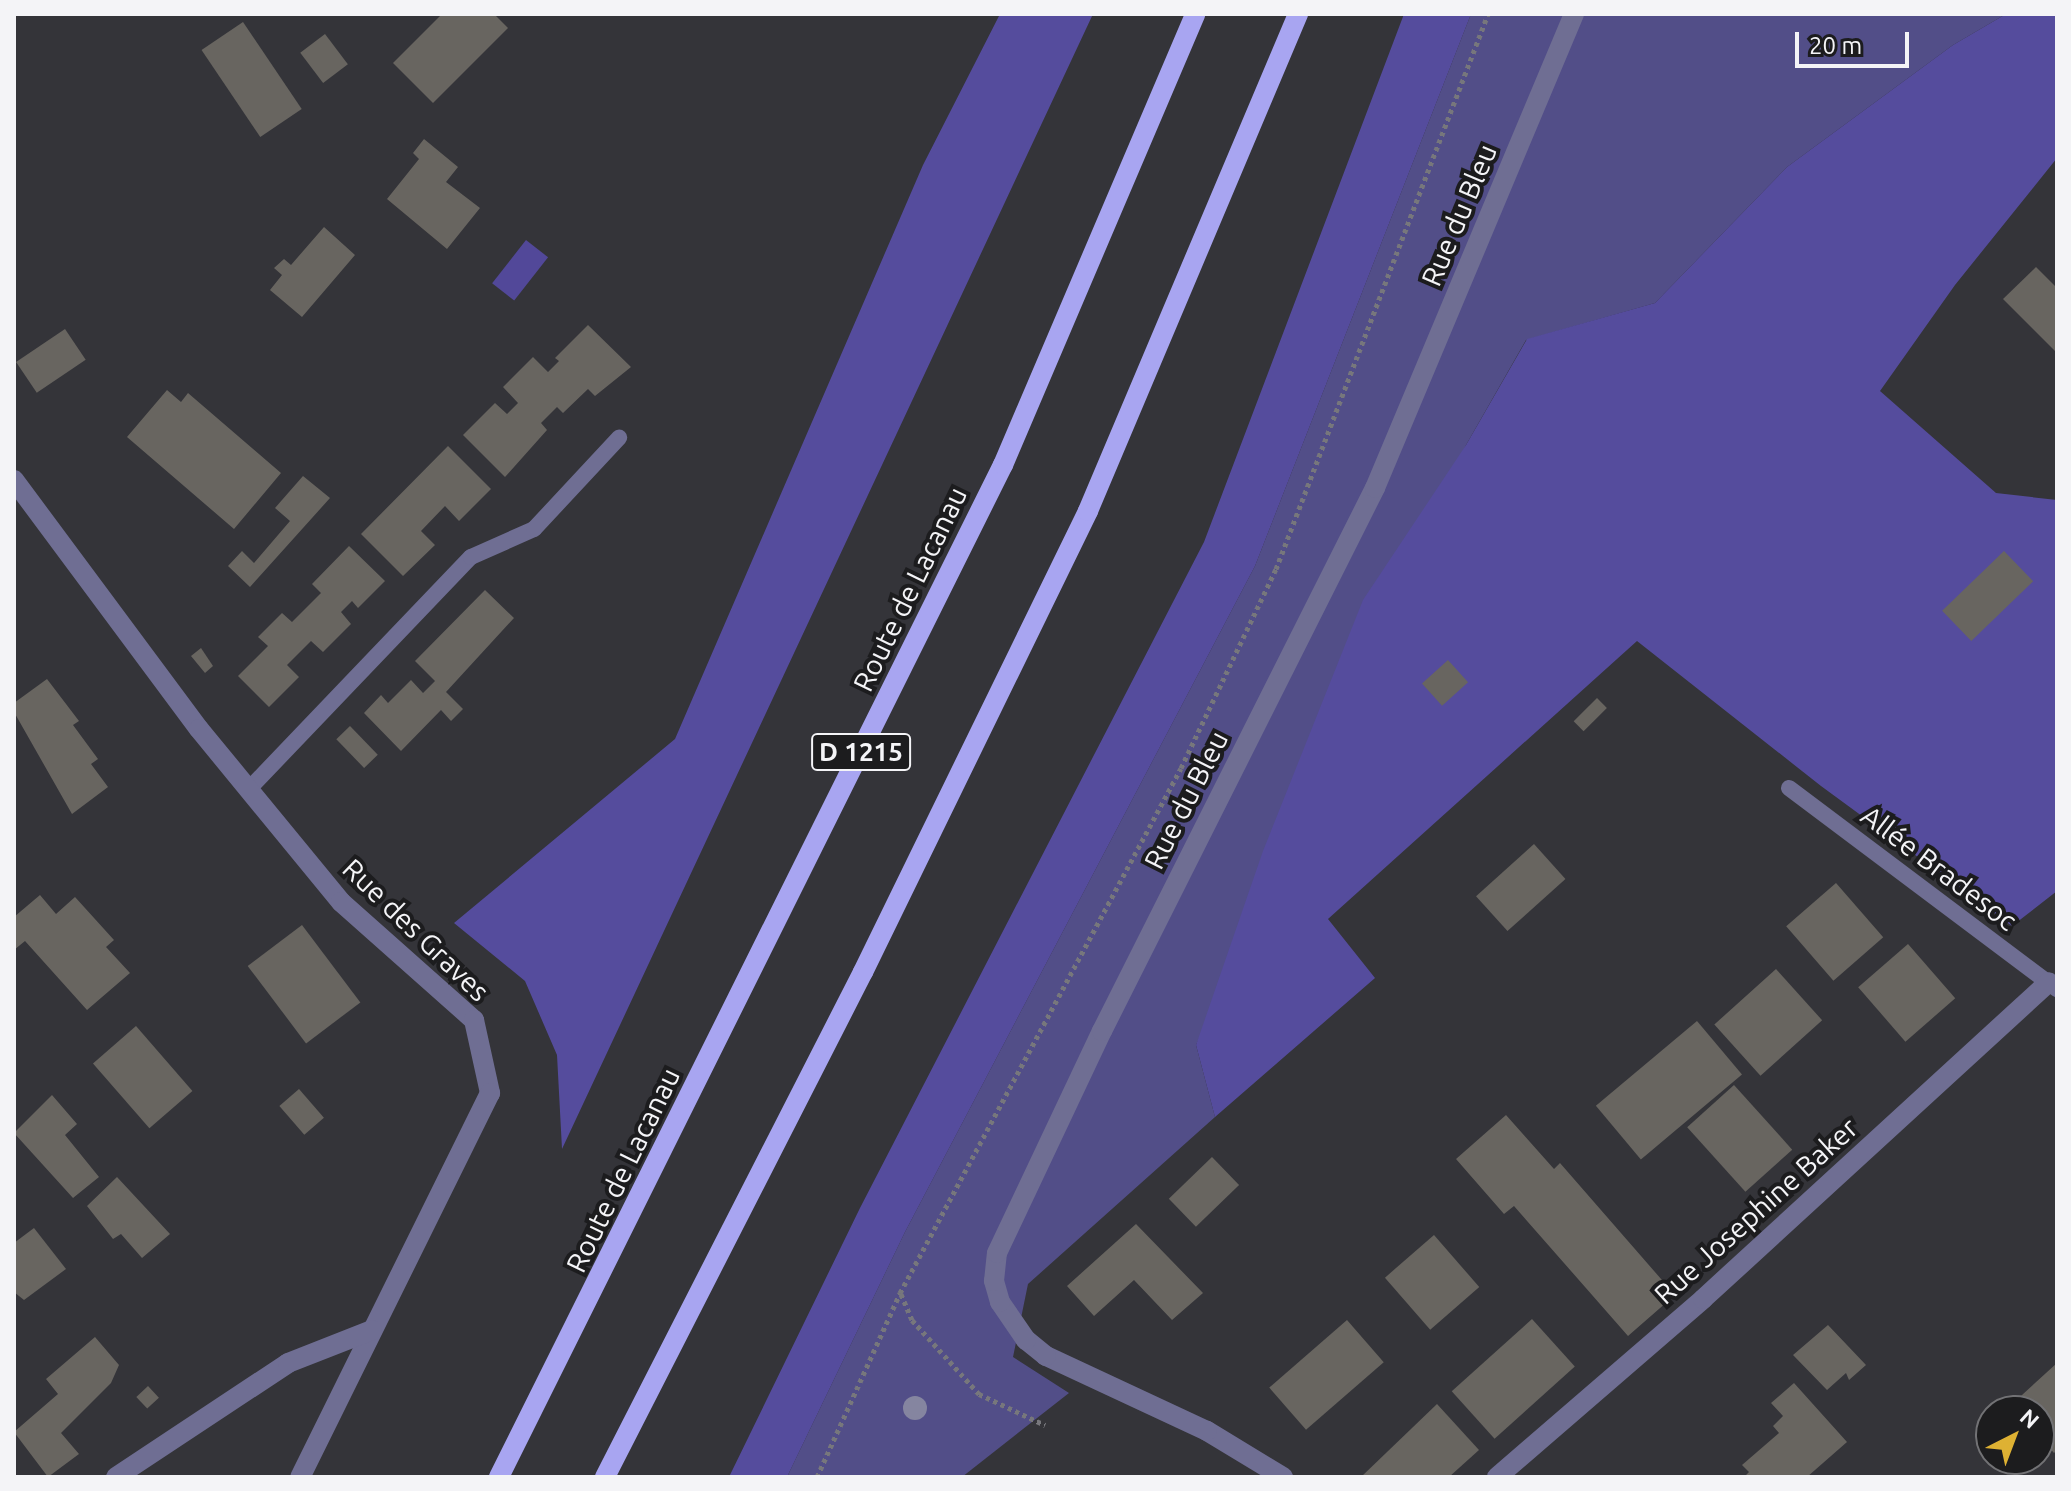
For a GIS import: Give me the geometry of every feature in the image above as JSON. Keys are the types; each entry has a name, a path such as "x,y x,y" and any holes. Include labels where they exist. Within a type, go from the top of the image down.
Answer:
{"main road":[{"name":"Route de Lacanau","path":"499,1477 1003,465 1195,14"},
{"path":"605,1477 863,972 1088,511 1298,14"}],"street":[{"name":"Rue du Bleu","path":"1283,1477 1207,1431 1046,1356 1026,1340 1000,1302 994,1281 997,1253 1102,1031 1375,488 1574,14"},
{"name":"Rue des Graves","path":"14,480 249,789 341,902 474,1020 490,1093 300,1477"},
{"name":"Rue Josephine Baker","path":"1497,1477 1703,1299 2053,985"},
{"path":"116,1477 288,1363 372,1330"}],"lane":[{"path":"249,789 471,557 534,529 619,438"},
{"name":"Allée Bradesoc","path":"1789,788 2053,985"}],"path":[{"path":"817,1477 900,1293 1181,768 1276,569 1488,14"},
{"path":"900,1293 912,1320 979,1394 1045,1425"}],"shaded area":[{"path":"1000,14 1093,14 562,1149 557,1055 525,981 454,923 675,739 923,165"},
{"path":"1404,14 1471,14 1255,566 905,1232 787,1477 729,1477 860,1208 1204,542"},
{"path":"1471,14 2006,14 1953,45 1787,167 1655,303 1526,340 1466,445 1196,1045 1215,1117 1028,1284 1013,1357 1069,1393 962,1477 787,1477 905,1232 1255,566"},
{"path":"2006,14 2057,14 2057,158 1955,285 1880,391 1996,493 2057,500 2057,891 2012,926 1821,786 1637,641 1328,919 1375,978 1215,1117 1196,1045 1263,851 1363,600 1466,445 1527,339 1655,303 1787,167 1953,45"},
{"path":"526,240 548,257 514,301 492,283"}],"building":[{"path":"442,14 494,14 508,28 433,103 393,63"},
{"path":"243,22 302,109 260,137 202,50"},
{"path":"325,34 348,64 323,83 300,53"},
{"path":"424,139 458,167 446,182 480,208 447,249 387,199 419,159 413,153"},
{"path":"324,227 355,255 302,317 270,290 282,275 274,268 284,259 291,265"},
{"path":"2036,267 2057,288 2057,353 2003,299"},
{"path":"588,325 631,367 595,396 588,389 563,413 557,407 541,423 547,430 505,477 463,435 495,403 507,414 518,403 503,387 533,357 548,372 559,361 555,358"},
{"path":"65,329 86,360 37,393 16,362"},
{"path":"167,390 181,402 188,393 281,473 234,529 127,437"},
{"path":"448,446 491,489 459,521 445,506 421,531 435,545 403,576 361,534"},
{"path":"303,476 330,498 250,587 228,566 242,551 254,563 290,521 275,508"},
{"path":"349,546 385,581 358,608 352,601 341,612 351,624 323,652 311,641 287,665 299,677 269,707 238,676 268,646 258,637 282,613 292,622 321,593 312,584"},
{"path":"2004,551 2033,581 1971,641 1942,611"},
{"path":"485,590 514,618 446,692 463,709 451,721 441,710 401,751 364,713 381,695 388,703 411,680 423,693 435,681 415,661"},
{"path":"201,648 213,666 205,673 191,656"},
{"path":"1448,660 1468,682 1442,706 1422,683"},
{"path":"47,679 79,721 73,725 98,759 91,764 108,787 72,814 14,712 14,703"},
{"path":"1597,698 1607,708 1584,731 1574,721"},
{"path":"350,726 378,755 364,768 336,739"},
{"path":"1534,844 1565,879 1507,931 1476,896"},
{"path":"1836,883 1883,937 1833,981 1786,926"},
{"path":"40,895 56,914 75,897 114,940 106,947 130,973 87,1010 25,941 14,950 14,917"},
{"path":"302,925 360,1002 306,1043 248,966"},
{"path":"1908,944 1955,998 1905,1042 1858,987"},
{"path":"1776,969 1822,1020 1760,1076 1714,1025"},
{"path":"1697,1021 1742,1075 1641,1159 1596,1106"},
{"path":"136,1026 192,1091 149,1128 93,1063"},
{"path":"1734,1085 1792,1150 1745,1192 1687,1127"},
{"path":"299,1089 324,1118 304,1135 279,1106"},
{"path":"52,1095 77,1124 65,1135 99,1177 73,1198 14,1133"},
{"path":"1506,1115 1554,1169 1560,1163 1675,1295 1628,1336 1514,1206 1504,1214 1456,1159"},
{"path":"1212,1157 1239,1185 1196,1227 1169,1199"},
{"path":"117,1177 170,1234 142,1258 121,1234 113,1239 87,1206"},
{"path":"1136,1224 1203,1293 1172,1320 1134,1280 1094,1316 1067,1286"},
{"path":"34,1228 66,1269 24,1300 14,1292 14,1243"},
{"path":"1434,1235 1479,1287 1430,1330 1385,1278"},
{"path":"1532,1319 1575,1367 1495,1439 1452,1391"},
{"path":"1347,1320 1384,1362 1306,1430 1269,1388"},
{"path":"1828,1325 1866,1365 1849,1380 1846,1373 1827,1390 1793,1355"},
{"path":"95,1337 119,1365 111,1383 61,1433 79,1454 48,1477 14,1432 58,1394 46,1379"},
{"path":"2057,1363 2055,1452 2055,1395 2022,1395"},
{"path":"1794,1383 1847,1442 1807,1477 1744,1477 1749,1472 1742,1465 1779,1433 1773,1426 1783,1416 1771,1403"},
{"path":"148,1386 159,1398 147,1409 136,1397"},
{"path":"1437,1404 1479,1450 1449,1477 1361,1477"}]}
